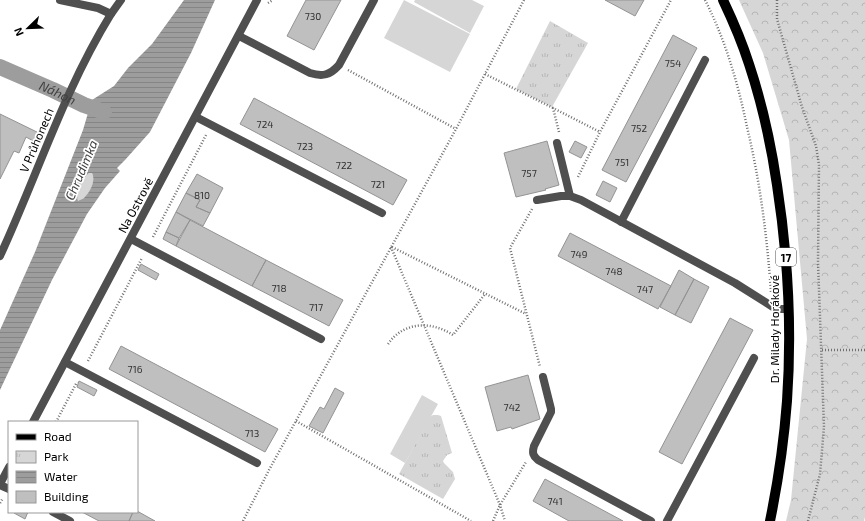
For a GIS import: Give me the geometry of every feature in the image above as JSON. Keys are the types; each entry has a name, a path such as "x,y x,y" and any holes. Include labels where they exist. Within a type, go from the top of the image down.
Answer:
{"main road":[{"name":"Dr. Milady Horákové","path":"723,0 750,66 768,138 781,212 787,267 789,310 789,369 787,402 770,521"}],"street":[{"path":"60,0 98,8 111,14"},
{"name":"V Průhonech","path":"0,256 70,92 102,29 120,0"},
{"name":"Na Ostrově","path":"34,421 257,0"},
{"path":"239,36 310,73 323,75 330,73 339,65 374,0"},
{"path":"621,222 705,60"},
{"path":"196,117 382,213"},
{"path":"557,143 570,196"},
{"path":"537,200 570,196 581,200 735,283 773,307 789,310"},
{"path":"131,239 321,339"},
{"path":"667,521 754,358"},
{"path":"65,362 257,464"},
{"path":"543,377 551,412 534,446 533,454 538,460 651,521"},
{"path":"0,484 8,470"},
{"path":"55,513 70,521"}],"path":[{"path":"265,5 273,0"},
{"path":"243,521 524,0"},
{"path":"570,196 577,177 600,132 671,0"},
{"path":"704,0 726,49 742,101 752,146 760,194 773,307"},
{"path":"777,0 777,18 802,107 816,146 818,165 818,262 824,427 820,474 808,521"},
{"path":"339,65 456,128"},
{"path":"485,74 600,132"},
{"path":"553,108 560,137 557,143"},
{"path":"57,421 211,125"},
{"path":"537,200 510,248 543,377"},
{"path":"391,246 526,314"},
{"path":"391,246 500,506 504,521"},
{"path":"388,344 402,331 416,326 424,325 439,328 453,335 485,294"},
{"path":"822,350 865,350"},
{"path":"296,421 471,521"},
{"path":"493,521 524,465 533,454"},
{"path":"0,503 2,498"}],"green space":[{"path":"404,0 470,34 450,72 384,38"},
{"path":"415,0 472,0 484,6 470,33 414,2"},
{"path":"739,0 865,0 864,521 786,521 791,500 807,339 789,140 763,53"},
{"path":"550,21 588,43 552,107 516,89"},
{"path":"89,173 92,173 93,176 92,187 86,196 78,201 78,189"},
{"path":"422,395 438,404 405,463 390,454"},
{"path":"433,415 441,416 452,453 447,455 443,461 453,472 455,479 443,499 399,474 430,417"}],"water":[{"name":"Chrudimka","path":"184,0 215,0 191,53 150,132 117,168 120,171 105,188 87,214 52,280 0,390 0,330 35,252 83,130 88,113 84,105 114,86 128,68 152,44","holes":["89,173 92,173 93,183 90,190 84,198 78,201 77,193 80,186"]}],"building":[{"path":"306,0 341,0 314,50 287,36"},
{"path":"605,0 644,0 635,16"},
{"path":"673,35 697,48 626,182 602,170"},
{"path":"254,98 407,180 393,205 240,124"},
{"path":"0,114 41,134 37,143 26,137 19,153 14,151 0,179"},
{"path":"547,141 559,185 545,189 546,190 516,197 504,153"},
{"path":"575,141 587,147 581,158 569,152"},
{"path":"197,174 223,188 210,213 196,207 200,200 186,193"},
{"path":"603,181 617,188 610,202 596,195"},
{"path":"186,193 200,200 196,207 210,213 203,226 176,212"},
{"path":"176,212 190,220 179,238 166,232"},
{"path":"190,220 266,260 252,286 176,246"},
{"path":"166,232 179,238 176,246 163,239"},
{"path":"570,233 671,286 658,309 558,256"},
{"path":"266,260 343,300 329,326 252,286"},
{"path":"141,264 159,274 156,280 138,270"},
{"path":"679,270 694,279 675,315 660,307"},
{"path":"694,279 709,287 691,323 675,315"},
{"path":"730,318 753,330 682,464 659,452"},
{"path":"121,346 278,429 265,452 109,369"},
{"path":"528,375 540,419 512,429 511,427 497,431 485,387"},
{"path":"79,381 97,390 94,396 77,387"},
{"path":"335,388 344,393 323,433 309,426 320,407 324,409"},
{"path":"545,479 623,521 569,521 533,501"},
{"path":"138,512 155,521 129,521 133,513 138,513"},
{"path":"14,513 28,513 25,519"},
{"path":"84,513 133,513 129,521 99,521"}],"waterway":[{"name":"Náhon","path":"0,67 84,105 104,112"}]}
